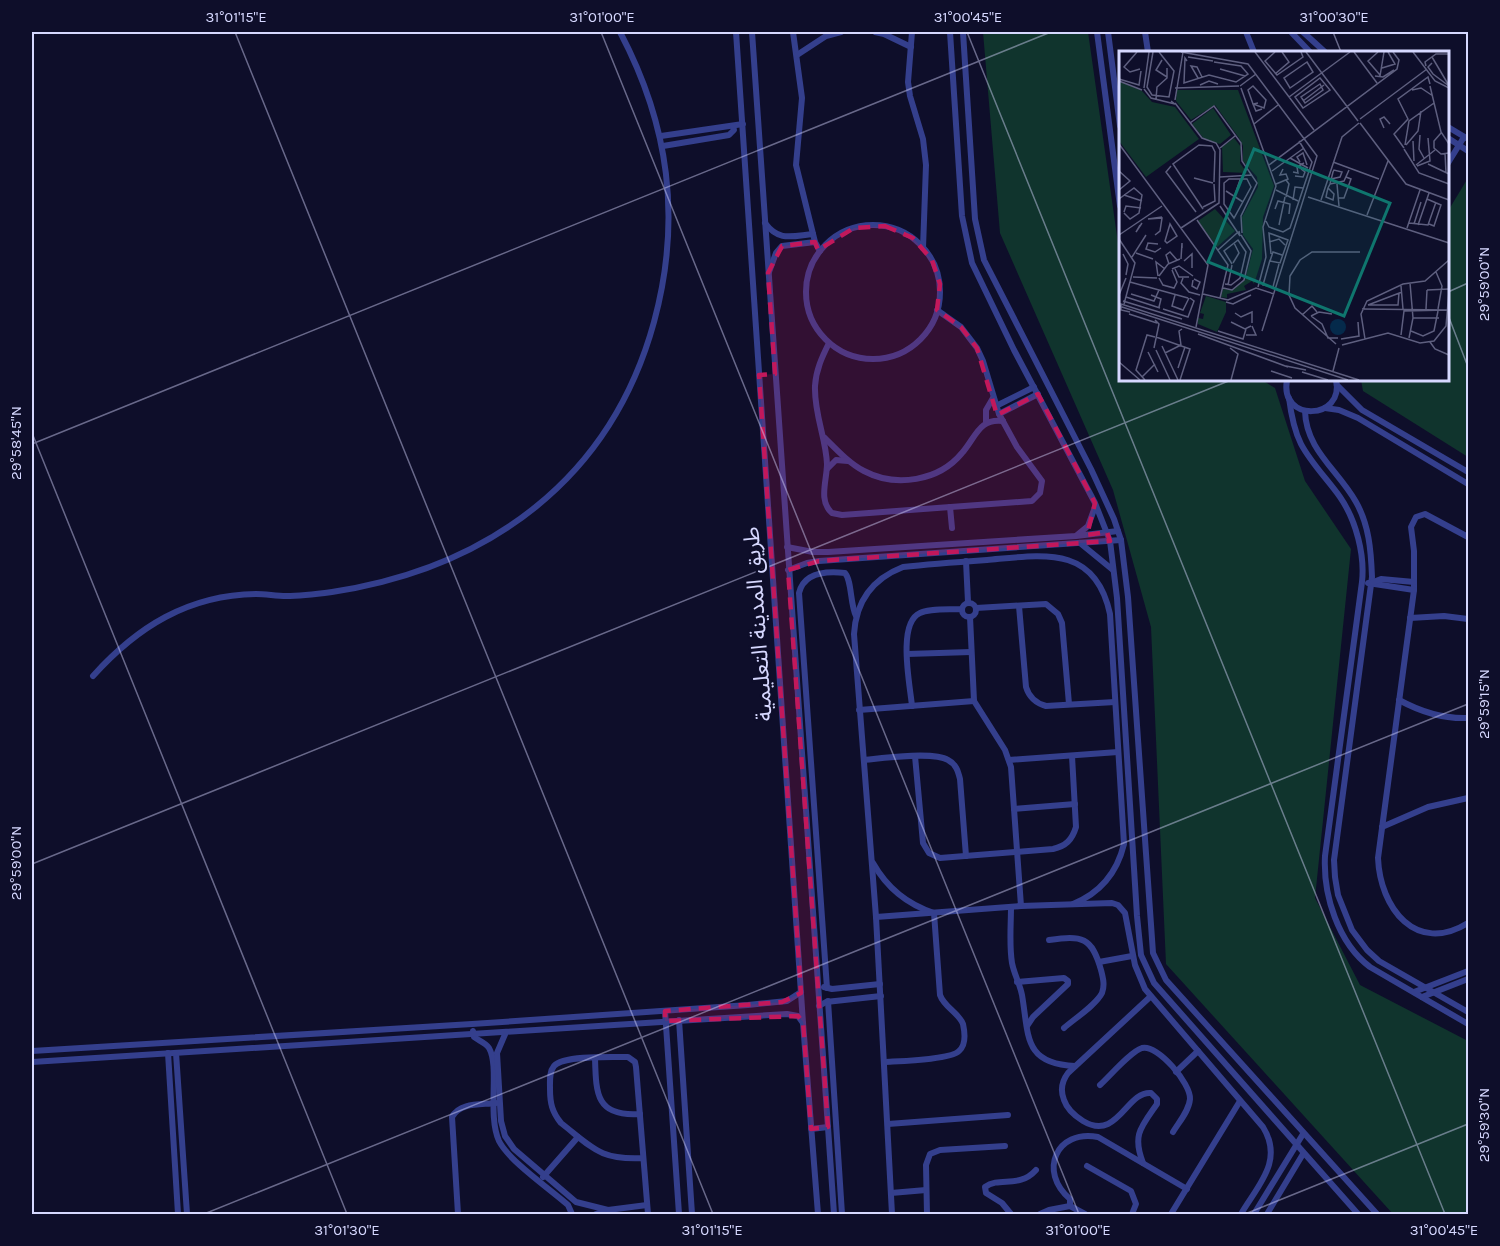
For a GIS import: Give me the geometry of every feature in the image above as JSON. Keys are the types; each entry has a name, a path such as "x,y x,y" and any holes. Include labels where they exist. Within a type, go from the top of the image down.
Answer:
{"street":[{"path":"93,676 138,632 165,616 194,604 225,597 287,596 370,585 411,574 450,559 522,518 555,492 580,465 613,419 638,369 662,294 668,254 670,213 661,136 648,93 620,32"},
{"name":"طريق المدينة التعليمية","path":"736,32 818,1215"},
{"name":"طريق المدينة التعليمية","path":"752,32 834,1215"},
{"path":"793,32 802,98 796,165 814,242 820,252"},
{"path":"797,55 826,36 841,32"},
{"path":"875,32 911,47"},
{"path":"912,32 908,82 925,152 923,248"},
{"path":"950,32 961,203 966,241 972,263 1095,503 1110,541 1128,759 1138,927 1142,955 1154,983 1168,1000 1358,1215"},
{"path":"963,32 975,219 984,260 1091,469 1120,540 1128,597 1153,953 1158,967 1178,993 1377,1215"},
{"path":"1097,32 1119,198"},
{"path":"1108,32 1119,118"},
{"path":"1145,32 1148,51"},
{"path":"1246,32 1254,51"},
{"path":"1291,32 1309,51"},
{"path":"1303,32 1324,51"},
{"path":"661,136 743,124"},
{"path":"663,146 729,135 734,130 733,126"},
{"path":"1449,128 1466,138"},
{"path":"1449,159 1457,133"},
{"path":"1453,141 1466,138"},
{"path":"1453,141 1468,151"},
{"path":"764,222 773,232 781,236 813,234"},
{"path":"870,225 885,226 900,231 913,238 923,248 932,260 940,284 937,310 931,326 921,339 892,356 875,359 843,352 829,343 812,321 806,294 811,267 828,243 854,228 870,225"},
{"path":"781,236 782,246"},
{"path":"768,273 776,253 782,246 814,242"},
{"path":"829,343 817,367 815,385 816,403 825,438 827,469 824,501 828,510 837,515 1032,501 1040,493 1042,481 1017,447 999,414 982,361 973,343 961,327 937,310"},
{"path":"759,375 774,374"},
{"path":"1287,381 1293,420 1302,446 1342,500 1352,522 1361,556 1362,582 1324,856 1329,899 1339,925 1354,952 1370,967 1468,1024"},
{"path":"1289,399 1300,409 1317,411 1332,402 1337,382"},
{"path":"1337,382 1362,410 1468,472"},
{"path":"996,406 1036,390"},
{"path":"999,414 1036,390"},
{"path":"986,422 986,410 993,398"},
{"path":"1325,408 1339,410 1358,418 1468,484"},
{"path":"1305,411 1308,433 1315,447 1354,499 1363,516 1371,554 1371,583 1334,860 1341,903 1352,930 1379,961 1468,1011"},
{"path":"825,438 863,471 897,480 915,479 948,466 961,455 986,422 1003,421"},
{"path":"827,469 836,460 849,461"},
{"path":"1076,536 1088,526 1095,503"},
{"path":"950,507 952,528"},
{"path":"1468,537 1425,514 1416,517 1411,526 1414,551 1414,590 1378,858 1382,885 1388,902 1403,921 1419,930 1436,933 1452,931 1468,923"},
{"path":"786,548 828,552 1076,536 1118,531"},
{"path":"788,570 819,561 1120,540"},
{"path":"1079,543 1113,570"},
{"path":"892,1215 876,917 854,634 856,616 863,597 871,587 891,571 903,567 1044,555 1068,559 1088,572 1103,591 1109,608 1124,844 1115,870 1102,886 1091,895 1073,904"},
{"path":"966,561 968,602"},
{"path":"827,988 800,604 801,586 815,574 845,573 849,579 850,603 856,616"},
{"path":"1371,583 1381,579 1414,582"},
{"path":"1362,582 1376,586 1414,590"},
{"path":"968,602 974,604 976,609 975,614 970,617"},
{"path":"962,609 968,602"},
{"path":"976,609 1046,604 1055,610 1061,618 1069,704"},
{"path":"1019,606 1028,692 1031,697 1040,704 1115,702"},
{"path":"962,609 965,615 970,617"},
{"path":"912,706 907,632 912,620 921,612 962,609"},
{"path":"1410,618 1444,616 1468,619"},
{"path":"970,617 974,701 1009,760 1021,906"},
{"path":"907,654 971,652"},
{"path":"1399,700 1443,717 1468,718"},
{"path":"860,710 974,701"},
{"path":"1009,760 1118,752"},
{"path":"915,756 924,843 929,853 940,858 1053,849 1068,842 1074,835 1076,827 1072,756"},
{"path":"864,760 939,756 947,758 954,764 958,771 966,856"},
{"path":"1128,759 1140,759"},
{"path":"1382,827 1428,807 1468,798"},
{"path":"1014,809 1075,804"},
{"path":"792,859 808,858"},
{"path":"871,860 886,884 896,893 918,908 934,913"},
{"path":"876,917 1021,906 1112,903 1121,907 1126,916 1132,956 1141,981 1150,996 1266,1131 1272,1152 1270,1165 1241,1215"},
{"path":"1011,907 1011,961 1021,993 1029,1042 1041,1057 1055,1064 1075,1066"},
{"path":"884,1062 951,1056 959,1051 964,1043 962,1022 944,1004 940,995 934,913"},
{"path":"1050,940 1072,938 1084,940 1093,948 1104,980 1100,996 1064,1028"},
{"path":"1099,962 1132,956"},
{"path":"1414,992 1468,971"},
{"path":"1017,982 1064,978 1068,981 1068,984 1026,1027"},
{"path":"1422,997 1468,979"},
{"path":"817,981 827,988 880,984"},
{"path":"32,1051 783,1002 795,998 801,992"},
{"path":"819,1006 828,1001 881,996"},
{"path":"1143,1163 1137,1141 1141,1127 1157,1104 1151,1093 1143,1093 1110,1123 1096,1126 1086,1123 1073,1114 1063,1097 1063,1081 1075,1066 1150,996"},
{"path":"828,1001 842,1215"},
{"path":"665,1011 679,1215"},
{"path":"32,1062 790,1014 798,1016 803,1023"},
{"path":"679,1020 692,1215"},
{"path":"472,1024 473,1034 488,1046 491,1054 499,1140 510,1155 568,1205 572,1215"},
{"path":"506,1032 497,1053 496,1103 502,1129 509,1143 576,1202 608,1210"},
{"path":"231,1038 232,1049"},
{"path":"1100,1085 1134,1053 1145,1048 1157,1051 1187,1086 1190,1096 1188,1107 1173,1132"},
{"path":"1176,1072 1198,1052"},
{"path":"168,1053 178,1215"},
{"path":"176,1053 187,1215"},
{"path":"644,1158 610,1157 597,1151 561,1123 550,1103 552,1068 561,1061 595,1058 627,1057 635,1062 644,1158 648,1215"},
{"path":"595,1058 596,1087 601,1100 616,1113 640,1114"},
{"path":"1171,1215 1240,1101"},
{"path":"458,1215 452,1117 461,1107 496,1103"},
{"path":"888,1124 1008,1115"},
{"path":"1095,1136 1096,1126"},
{"path":"811,1129 828,1127"},
{"path":"1254,1215 1304,1134"},
{"path":"1070,1206 1070,1199 1055,1179 1053,1165 1060,1148 1069,1140 1082,1136 1095,1136 1187,1189"},
{"path":"539,1182 578,1137"},
{"path":"927,1215 926,1161 933,1152 1005,1146"},
{"path":"1267,1215 1303,1154"},
{"path":"1087,1166 1131,1191 1136,1201 1132,1215"},
{"path":"1011,1215 1002,1203 986,1193 985,1187 990,1184 1021,1180 1036,1170"},
{"path":"891,1193 927,1190"},
{"path":"596,1215 608,1210 647,1205"},
{"path":"1040,1215 1049,1210 1070,1206 1085,1215"}],"highlighted area":[{"path":"885,226 913,238 932,260 940,284 937,310 961,327 977,348 997,415 1038,394 1095,503 1087,535 1107,532 1110,541 819,561 788,570 828,1127 811,1129 803,1022 798,1016 665,1021 665,1011 782,1002 801,993 759,375 775,374 768,273 782,246 815,242 818,250 854,228"}],"green space":[{"path":"983,32 1088,32 1119,250 1119,381 1264,381 1275,388 1305,481 1351,549 1315,898 1360,985 1468,1041 1468,1214 1393,1214 1166,964 1151,627 1113,490 1000,233"},
{"path":"1468,178 1468,457 1363,391 1361,381 1449,381 1449,209"}]}
